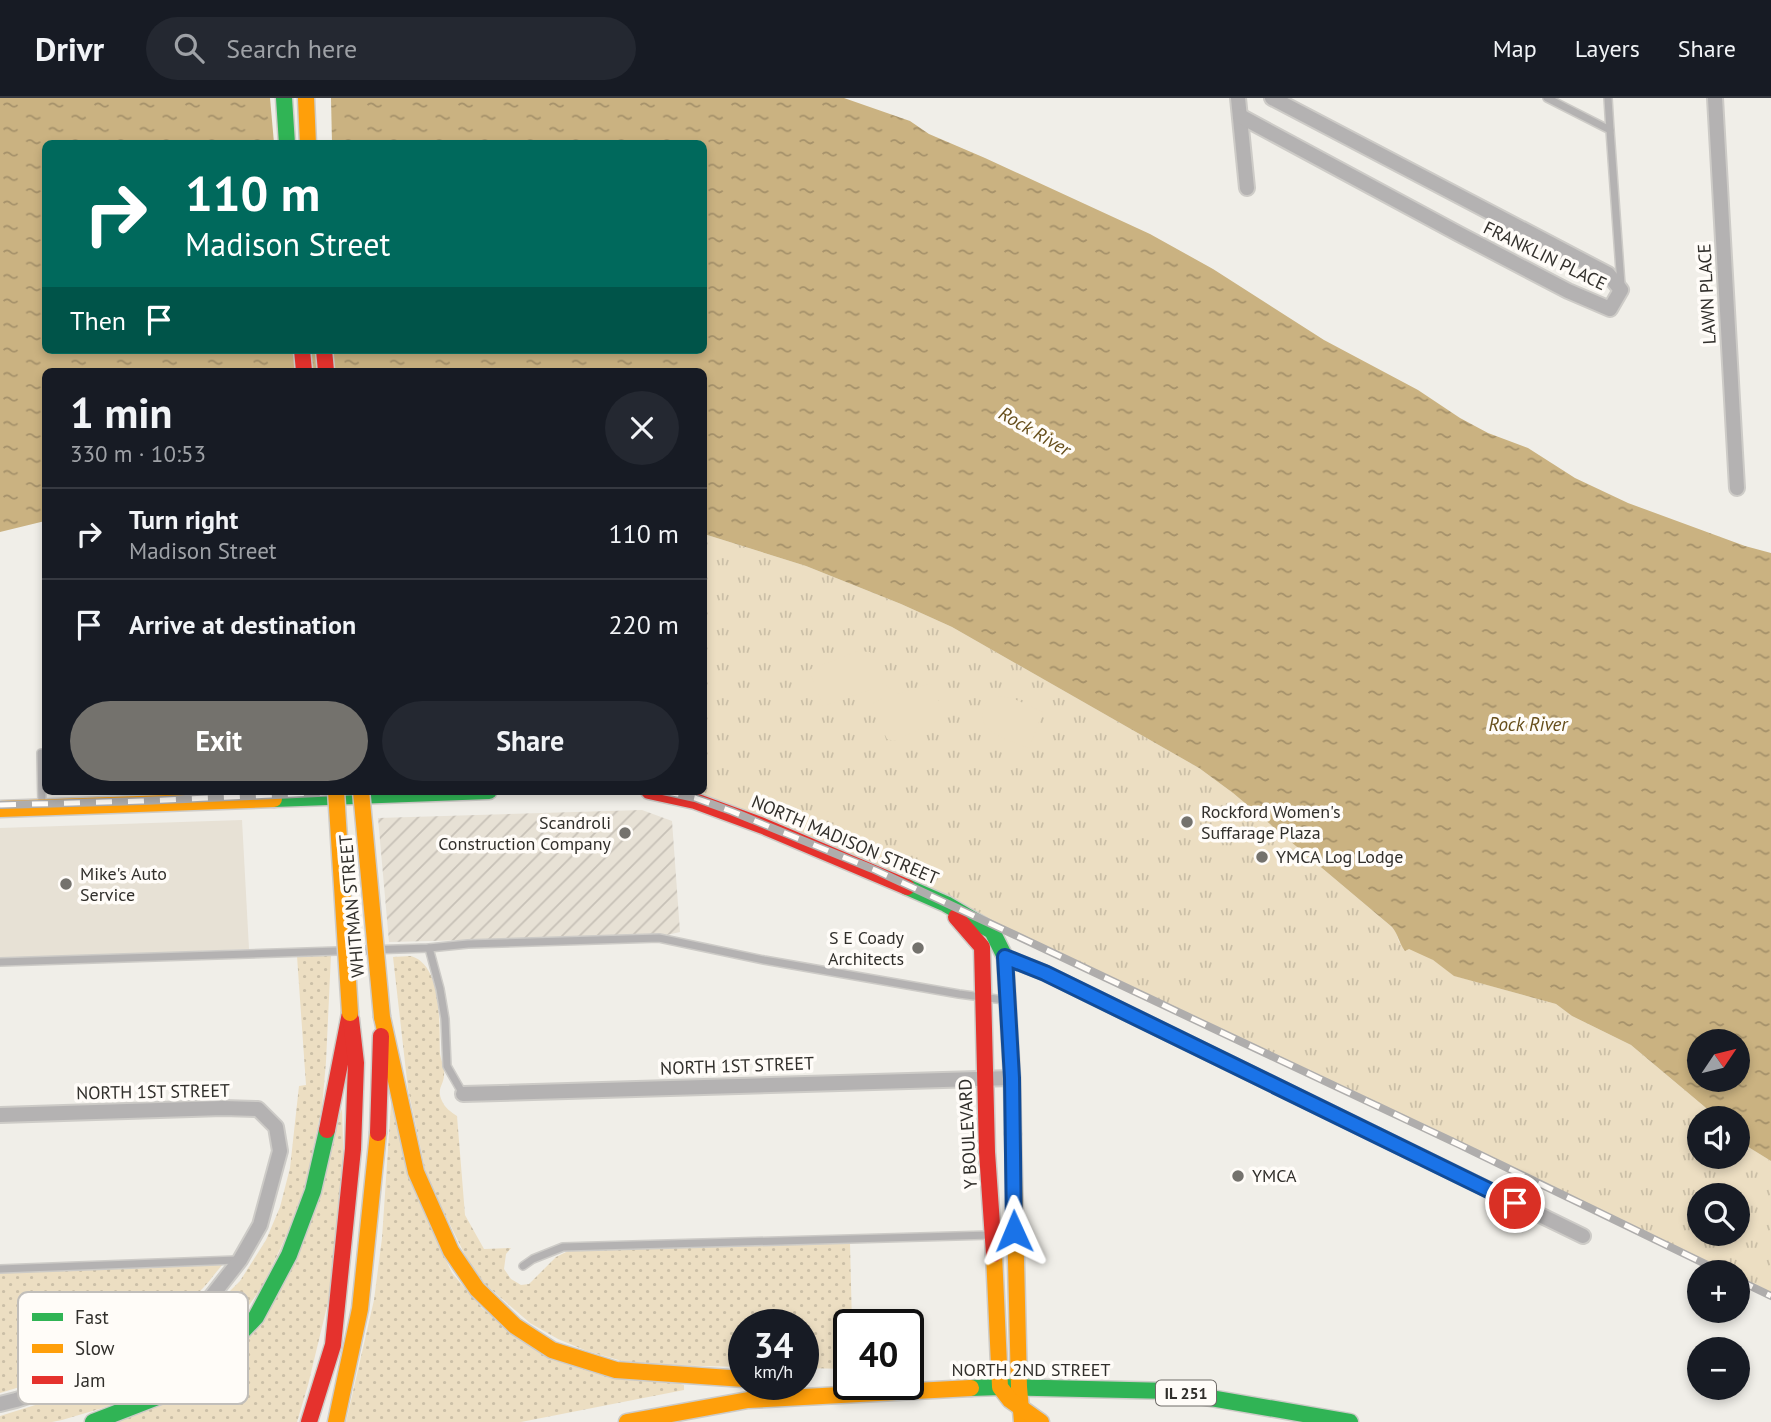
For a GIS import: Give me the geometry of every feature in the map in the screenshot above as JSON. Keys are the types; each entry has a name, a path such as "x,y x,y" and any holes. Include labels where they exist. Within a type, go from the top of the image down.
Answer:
{"main road":[{"path":"284,98 287,140"},
{"path":"306,98 309,140"},
{"path":"0,808 43,807 142,797 258,795"},
{"name":"WHITMAN STREET","path":"336,795 350,1013"},
{"name":"WHITMAN STREET","path":"361,795 382,1017"},
{"name":"NORTH MADISON STREET","path":"667,795 695,801 741,817 946,904 992,931 1005,957"},
{"name":"Y BOULEVARD","path":"946,904 982,947 984,1079 1000,1387"},
{"path":"1005,957 1012,1078 1014,1237 1022,1415"},
{"path":"248,1325 256,1317 289,1255 313,1191 334,1102 350,1013"},
{"path":"309,1422 335,1332 353,1149 356,1063 350,1013"},
{"path":"382,1017 416,1172 451,1251 477,1289 515,1326 552,1350 616,1370 728,1378"},
{"path":"336,1422 360,1309 377,1149 382,1017"},
{"path":"924,1386 957,1388"},
{"path":"1000,1387 1022,1415 1041,1422"},
{"name":"NORTH 2ND STREET","path":"627,1422 748,1400 1019,1387 1170,1391 1350,1422"},
{"path":"93,1422 139,1404"}],"street":[{"path":"1238,98 1247,188"},
{"name":"FRANKLIN PLACE","path":"1241,116 1568,291 1610,309 1621,290 1608,274 1272,98"},
{"name":"LAWN PLACE","path":"1715,98 1737,488"},
{"path":"1005,957 1045,973 1583,1236"},
{"name":"NORTH 1ST STREET","path":"463,1094 1012,1078"},
{"name":"NORTH 1ST STREET","path":"0,1115 223,1108 258,1110 276,1127 280,1151 260,1225 240,1260"},
{"path":"215,1292 240,1260"},
{"path":"0,1404 18,1399"}],"lane":[{"path":"1547,98 1610,130"},
{"path":"1608,98 1621,290"},
{"path":"41,753 42,780"},
{"path":"43,795 43,807"},
{"path":"0,962 659,938 764,960 1008,1000"},
{"path":"429,948 440,989 447,1066 463,1094"},
{"path":"523,1266 563,1247 993,1235 1014,1237"},
{"path":"0,1269 240,1260"}],"shaded area":[{"path":"642,810 672,821 680,932 667,935 389,942 378,818"},
{"path":"242,820 249,949 0,959 0,828"}],"green space":[{"path":"707,535 806,566 952,627 1199,768 1233,793 1392,927 1399,942 1433,960 1455,976 1556,1004 1572,1016 1631,1045 1704,1106 1687,1106 1687,1169 1750,1169 1750,1148 1771,1161 1771,1296 1750,1286 1750,1260 1697,1260 946,904 673,795 707,795"},
{"path":"858,651 870,652 880,682 899,694 931,683 946,717 894,741 887,739 870,705 885,697 873,689 823,706 809,670"},
{"path":"997,696 1012,698 1043,712 1029,748 998,736 986,726 983,720 984,706"},
{"path":"331,955 322,1107 302,1201 263,1286 248,1306 248,1292 229,1292 240,1281 266,1240 280,1207 290,1168 299,1086 306,1085 297,956"},
{"path":"411,956 421,962 429,971 434,984 444,1073 440,1093 445,1106 457,1116 465,1215 484,1249 511,1248 506,1254 504,1269 511,1279 521,1285 529,1284 556,1257 568,1251 850,1243 852,1309 833,1309 833,1369 819,1368 819,1309 728,1309 728,1367 662,1365 622,1361 558,1339 530,1323 485,1284 468,1261 427,1178 408,1089 393,957"},
{"path":"392,1090 433,1232 452,1273 482,1308 518,1337 684,1385 684,1390 521,1422 346,1422 374,1300 382,1238"},
{"path":"342,1109 344,1178 330,1294 297,1422 112,1422 142,1404 248,1404 248,1323"},
{"path":"223,1264 200,1292 18,1292 18,1387 0,1393 0,1273"},
{"path":"38,1404 113,1404 52,1422 0,1422 0,1416"}],"water":[{"name":"Rock River","path":"0,98 844,98 910,121 929,134 1150,234 1213,269 1324,340 1418,390 1488,433 1528,448 1575,478 1628,503 1771,553 1771,1161 1750,1148 1750,1106 1704,1106 1687,1092 1750,1092 1750,1029 1687,1029 1687,1092 1631,1045 1572,1016 1556,1004 1454,976 1433,960 1409,949 1405,951 1392,927 1233,793 1199,768 952,627 806,566 707,535 707,368 42,368 42,522 0,532"}],"pier":[{"path":"270,98 331,98 332,140 274,140"}],"railway":[{"path":"0,805 273,795"},
{"path":"681,795 731,811 875,870 1460,1145 1697,1260"},
{"path":"1750,1286 1771,1296"}],"traffic: fast":[{"path":"284,98 287,140"},
{"path":"274,799 382,795"},
{"path":"907,887 946,904 992,931 1005,957 1013,1134"},
{"path":"248,1325 256,1317 289,1255 313,1191 327,1130"},
{"path":"971,1388 1170,1391 1350,1422"},
{"path":"93,1422 139,1404"}],"traffic: slow":[{"path":"306,98 308,140"},
{"path":"336,795 350,1013"},
{"path":"361,795 382,1017"},
{"path":"0,809 274,799"},
{"path":"382,1017 416,1172 451,1251 477,1289 515,1326 552,1350 616,1370 728,1378"},
{"path":"336,1422 360,1309 378,1133"},
{"path":"1013,1134 1022,1422"},
{"path":"994,1254 1000,1387 1010,1400 1041,1422"},
{"path":"627,1422 748,1400 971,1388"}],"traffic: jam":[{"path":"302,354 304,368"},
{"path":"324,354 326,368"},
{"path":"667,795 695,801 763,826 907,887"},
{"path":"956,917 982,947 987,1152 994,1254"},
{"path":"327,1130 350,1013"},
{"path":"309,1422 333,1345 353,1149 356,1063 351,1019"},
{"path":"378,1133 381,1036"}],"place":[{"name":"Rockford Women's Suffarage Plaza","path":"1187,822"},
{"name":"Scandroli Construction Company","path":"625,833"},
{"name":"YMCA Log Lodge","path":"1262,857"},
{"name":"Mike's Auto Service","path":"66,884"},
{"name":"S E Coady Architects","path":"918,948"},
{"name":"YMCA","path":"1238,1176"}],"route":[{"path":"1014,1231 1012,1078 1005,957 1045,973 1515,1203"}]}
